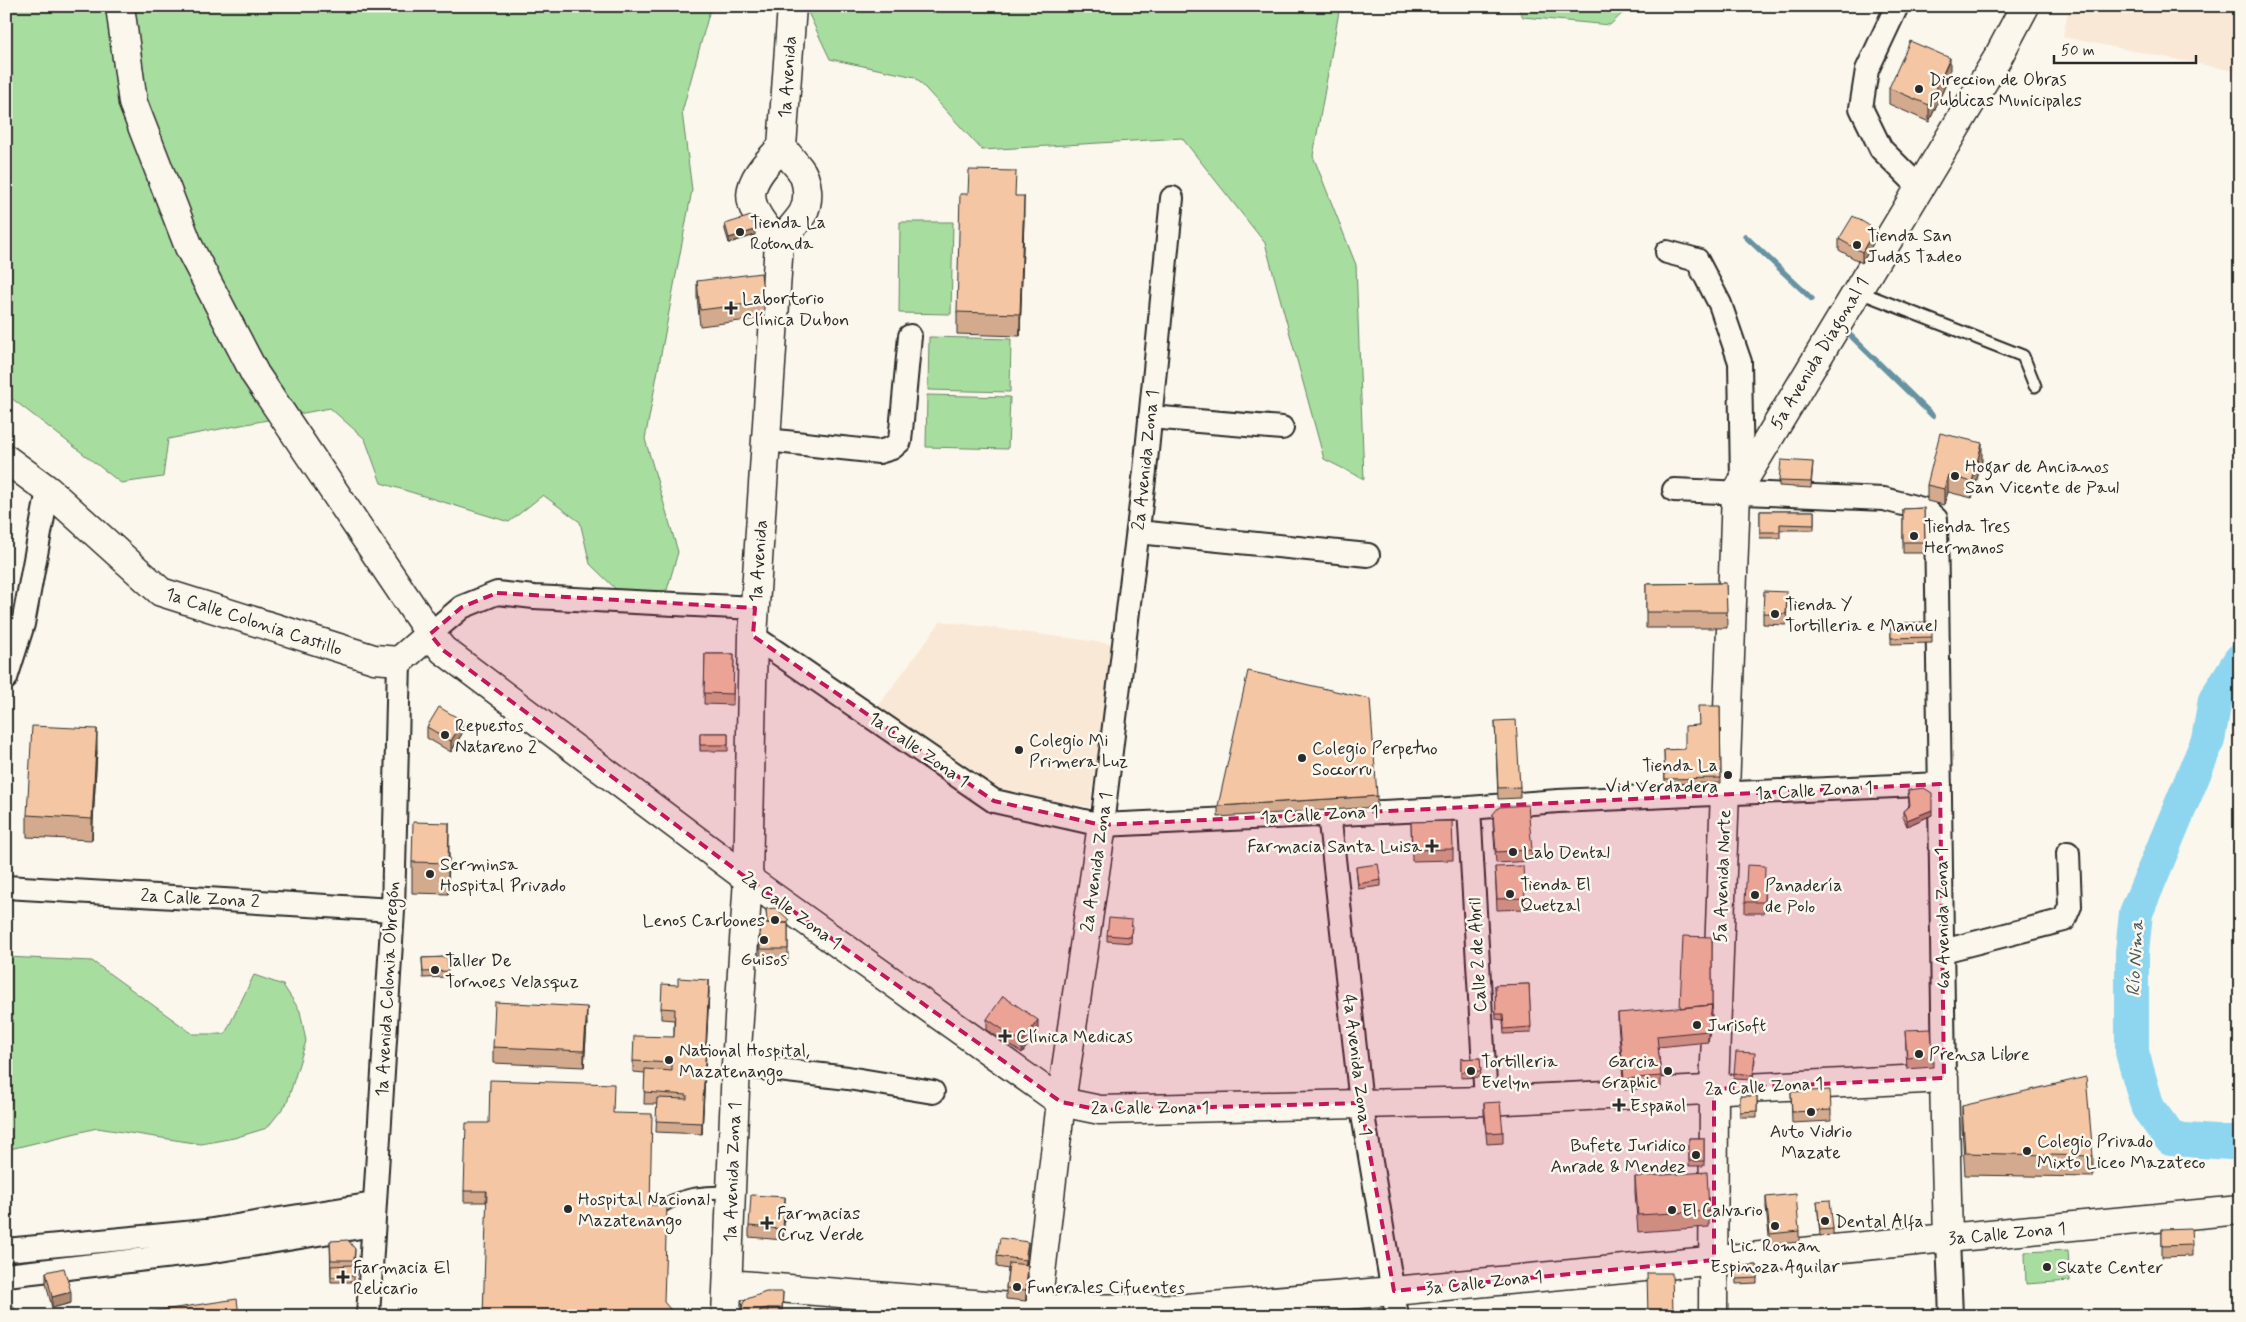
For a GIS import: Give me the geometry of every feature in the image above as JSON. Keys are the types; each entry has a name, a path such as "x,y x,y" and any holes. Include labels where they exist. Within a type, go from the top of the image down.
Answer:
{"main road":[{"name":"2a Calle Zona 1","path":"120,6 133,103 189,247 256,374 436,642 748,879 1061,1102 1100,1110 1486,1101 1944,1078"},
{"name":"1a Avenida","path":"782,147 792,6"},
{"name":"5a Avenida Diagonal 1","path":"1739,487 1997,59 2025,6"},
{"path":"782,147 792,162 800,169 807,190 807,202 803,213 782,239 767,230 751,202 751,190 760,170 782,147"},
{"name":"1a Avenida","path":"748,879 753,636 782,239"},
{"name":"1a Calle Colonia Castillo","path":"6,459 48,490 160,592 374,659 399,661"},
{"name":"5a Avenida Norte","path":"1713,1316 1714,1089 1739,487"},
{"path":"399,661 436,642"},
{"name":"2a Avenida Zona 1","path":"1036,1312 1061,1102 1102,825"},
{"name":"1a Avenida Zona 1","path":"726,1316 736,1065 748,879"},
{"name":"6a Avenida Zona 1","path":"1944,1078 1948,1239"},
{"name":"3a Calle Zona 1","path":"728,1284 1036,1312 1187,1312 1395,1303 1714,1260 2240,1210"}],"street":[{"path":"1897,6 1867,70 1861,108 1881,149 1912,180 1917,190"},
{"name":"2a Avenida Zona 1","path":"1102,825 1138,532 1172,198"},
{"path":"1667,252 1697,260 1720,304 1740,362 1739,487 1674,490"},
{"path":"767,440 879,452 892,448 900,441 910,336"},
{"path":"1150,418 1282,428"},
{"name":"6a Avenida Zona 1","path":"1739,487 1884,499 1926,510 1936,519 1944,1078"},
{"path":"6,678 14,622 48,490"},
{"path":"1138,532 1368,555"},
{"path":"436,642 462,607 497,593 534,598 755,608"},
{"name":"1a Calle Zona 1","path":"753,636 994,800 1102,825 1469,808 1558,801 1940,784"},
{"name":"1a Avenida Colonia Obregón","path":"368,1316 393,910 399,661"},
{"name":"Calle 2 de Abril","path":"1469,808 1486,1101"},
{"name":"4a Avenida Zona 1","path":"1329,814 1361,1103 1395,1303"},
{"path":"1943,951 2064,920 2070,906 2068,853"},
{"name":"2a Calle Zona 2","path":"6,887 393,910"},
{"path":"736,1065 848,1078 933,1092"},
{"path":"6,1275 94,1266 207,1242 373,1215"},
{"name":"6a Avenida Zona 1","path":"1948,1239 1951,1316"},
{"path":"6,1250 91,1243 207,1242"},
{"path":"91,1243 94,1266"}],"lane":[{"path":"1856,291 2023,356 2035,386"},
{"path":"643,1223 660,1207 684,1196 699,1192 732,1192"}],"highlighted area":[{"path":"497,593 755,608 753,636 994,801 1102,825 1940,784 1944,1078 1714,1089 1714,1260 1394,1291 1361,1103 1100,1110 1061,1102 748,879 443,650 430,634 462,607"}],"shaded area":[{"path":"2069,6 2240,6 2240,72 2063,37"},
{"name":"Colegio Mi Primera Luz","path":"941,621 1113,644 1090,807 1000,794 878,706"}],"green space":[{"path":"6,6 711,6 682,112 692,190 645,439 678,552 667,590 623,596 590,564 580,522 543,495 509,522 381,483 365,439 330,408 168,439 163,477 121,483 6,394"},
{"path":"805,6 1340,6 1313,156 1356,265 1364,479 1324,459 1265,243 1182,138 982,150 915,77 830,59"},
{"path":"1517,6 1630,6 1610,25 1523,17"},
{"path":"900,222 953,222 951,314 899,313"},
{"path":"929,337 1011,339 1010,392 928,390"},
{"path":"927,395 1010,397 1008,449 926,447"},
{"path":"6,957 92,961 193,1034 225,1034 254,975 283,985 300,1011 306,1041 287,1103 267,1128 234,1138 201,1144 97,1128 6,1150"},
{"name":"Skate Center","path":"2068,1250 2070,1281 2026,1284 2025,1252"}],"building":[{"path":"1910,41 1950,58 1929,105 1889,88"},
{"path":"969,170 1016,171 1015,196 1024,196 1020,314 957,312 960,194 968,194"},
{"path":"751,216 755,230 729,238 725,224"},
{"path":"1853,216 1875,229 1862,252 1839,239"},
{"path":"761,273 764,302 700,310 697,281"},
{"path":"1940,433 1982,443 1972,482 1948,475 1944,489 1927,485"},
{"path":"1781,460 1813,462 1811,482 1779,481"},
{"name":"Tienda Tres Hermanos","path":"1924,508 1925,542 1903,542 1903,509"},
{"path":"1760,511 1814,511 1814,525 1780,524 1780,532 1760,532"},
{"path":"1726,583 1727,612 1646,612 1646,584"},
{"path":"1764,591 1787,592 1786,614 1763,613"},
{"path":"1932,622 1932,637 1891,638 1891,623"},
{"path":"705,654 734,654 733,694 704,693"},
{"name":"Colegio Perpetuo Soccorru","path":"1248,671 1370,699 1377,796 1218,806"},
{"path":"1698,706 1720,706 1721,778 1665,779 1664,750 1685,749 1685,726 1699,725"},
{"path":"439,707 463,721 451,741 427,727"},
{"path":"1516,720 1520,787 1498,788 1495,721"},
{"path":"32,726 97,729 92,819 27,815"},
{"path":"700,733 728,733 728,745 700,745"},
{"path":"1924,788 1932,793 1932,810 1907,820 1903,811 1910,805 1908,790"},
{"path":"1528,805 1532,850 1496,852 1493,814 1499,807"},
{"name":"Farmacia Santa Luisa","path":"1452,821 1453,849 1412,850 1411,822"},
{"path":"413,822 449,823 448,863 412,862"},
{"path":"1378,864 1381,880 1358,884 1356,867"},
{"name":"Panadería de Polo","path":"1747,865 1765,866 1764,902 1745,902"},
{"name":"Tienda El Quetzal","path":"1523,866 1525,898 1497,899 1495,867"},
{"path":"776,908 789,920 787,923 767,923 766,909"},
{"path":"1109,918 1132,920 1131,937 1107,935"},
{"path":"760,923 788,923 788,949 760,949"},
{"path":"1683,936 1712,937 1712,1005 1680,1008"},
{"path":"447,957 448,971 423,972 422,958"},
{"name":"National Hospital, Mazatenango","path":"678,978 709,980 702,1123 656,1121 657,1098 687,1099 687,1095 644,1092 645,1069 672,1071 672,1063 633,1061 634,1036 674,1037 675,1009 661,1008 662,984 678,985"},
{"path":"1529,984 1531,1027 1504,1029 1503,1014 1496,1014 1495,985"},
{"path":"1003,996 1038,1020 1022,1042 987,1019"},
{"path":"495,1002 587,1007 584,1051 493,1047"},
{"path":"1712,1005 1708,1031 1657,1036 1661,1076 1624,1079 1618,1013"},
{"path":"1931,1029 1933,1056 1907,1058 1905,1030"},
{"path":"1736,1052 1755,1053 1753,1075 1734,1073"},
{"path":"1480,1058 1481,1071 1461,1072 1461,1059"},
{"name":"Colegio Privado Mixto Liceo Mazateco","path":"2086,1077 2093,1156 1965,1153 1962,1106"},
{"name":"Hospital Nacional Mazatenango","path":"490,1080 614,1084 613,1113 652,1114 650,1205 667,1205 664,1302 676,1316 483,1316 487,1191 464,1191 466,1123 489,1123"},
{"path":"1830,1090 1831,1110 1792,1112 1791,1092"},
{"path":"1740,1096 1757,1096 1757,1111 1740,1112"},
{"path":"1500,1102 1503,1132 1487,1133 1484,1103"},
{"name":"Bufete Juridico Anrade & Mendez","path":"1689,1138 1704,1138 1704,1161 1689,1161"},
{"path":"1707,1172 1709,1211 1638,1215 1635,1177"},
{"path":"1796,1194 1799,1231 1770,1234 1766,1197"},
{"name":"Farmacias Cruz Verde","path":"751,1195 785,1197 783,1229 749,1226"},
{"name":"Dental Alfa","path":"1830,1200 1833,1229 1820,1230 1817,1201"},
{"path":"2191,1228 2192,1245 2162,1246 2162,1229"},
{"path":"1000,1238 1028,1242 1025,1260 997,1256"},
{"path":"348,1240 355,1249 354,1260 331,1260 330,1241"},
{"path":"1009,1263 1028,1265 1026,1290 1006,1288"},
{"path":"354,1265 354,1276 331,1277 331,1266"},
{"path":"1757,1265 1757,1278 1736,1279 1735,1266"},
{"path":"64,1268 71,1292 52,1297 46,1272"},
{"path":"1647,1273 1672,1273 1673,1313 1701,1313 1701,1316 1648,1316"},
{"path":"766,1292 783,1292 782,1308 760,1310 759,1316 741,1316 743,1303 747,1299"},
{"path":"10,1298 17,1316 6,1316 6,1300"},
{"path":"237,1299 239,1316 150,1316 149,1312"}],"waterway":[{"path":"1745,236 1812,299"},
{"path":"1851,336 1933,416"},
{"name":"Río Nima","path":"2240,660 2215,700 2208,740 2136,913 2132,952 2132,1052 2148,1108 2171,1139 2230,1143 2240,1140"}],"place":[{"name":"Direccion de Obras Publicas Municipales","path":"1919,89"},
{"name":"Tienda La Rotonda","path":"740,232"},
{"name":"Tienda San Judas Tadeo","path":"1857,245"},
{"name":"Labortorio Clínica Dubon","path":"731,308"},
{"name":"Hogar de Ancianos San Vicente de Paul","path":"1955,476"},
{"name":"Tienda Tres Hermanos","path":"1914,536"},
{"name":"Tienda Y Tortilleria e Manuel","path":"1775,614"},
{"name":"Repuestos Natareno 2","path":"445,735"},
{"name":"Colegio Mi Primera Luz","path":"1019,750"},
{"name":"Colegio Perpetuo Soccorru","path":"1302,758"},
{"name":"Tienda La Vid Verdadera","path":"1728,775"},
{"name":"Farmacia Santa Luisa","path":"1432,846"},
{"name":"Lab Dental","path":"1513,852"},
{"name":"Serminsa Hospital Privado","path":"430,874"},
{"name":"Tienda El Quetzal","path":"1510,894"},
{"name":"Panadería de Polo","path":"1755,895"},
{"name":"Lenos Carbones","path":"775,920"},
{"name":"Guisos","path":"764,940"},
{"name":"Taller De Tornoes Velasquz","path":"435,970"},
{"name":"Jurisoft","path":"1697,1025"},
{"name":"Clínica Medicas","path":"1005,1036"},
{"name":"Prensa Libre","path":"1919,1054"},
{"name":"National Hospital, Mazatenango","path":"669,1060"},
{"name":"Tortilleria Evelyn","path":"1471,1071"},
{"name":"Garcia Graphic","path":"1668,1071"},
{"name":"Español","path":"1619,1105"},
{"name":"Auto Vidrio Mazate","path":"1811,1112"},
{"name":"Colegio Privado Mixto Liceo Mazateco","path":"2027,1151"},
{"name":"Bufete Juridico Anrade & Mendez","path":"1696,1155"},
{"name":"Hospital Nacional Mazatenango","path":"568,1209"},
{"name":"El Calvario","path":"1672,1210"},
{"name":"Dental Alfa","path":"1825,1221"},
{"name":"Farmacias Cruz Verde","path":"767,1223"},
{"name":"Lic. Roman Espinoza Aguilar","path":"1775,1226"},
{"name":"Skate Center","path":"2047,1267"},
{"name":"Farmacia El Relicario","path":"343,1277"},
{"name":"Funerales Cifuentes","path":"1017,1287"}]}
